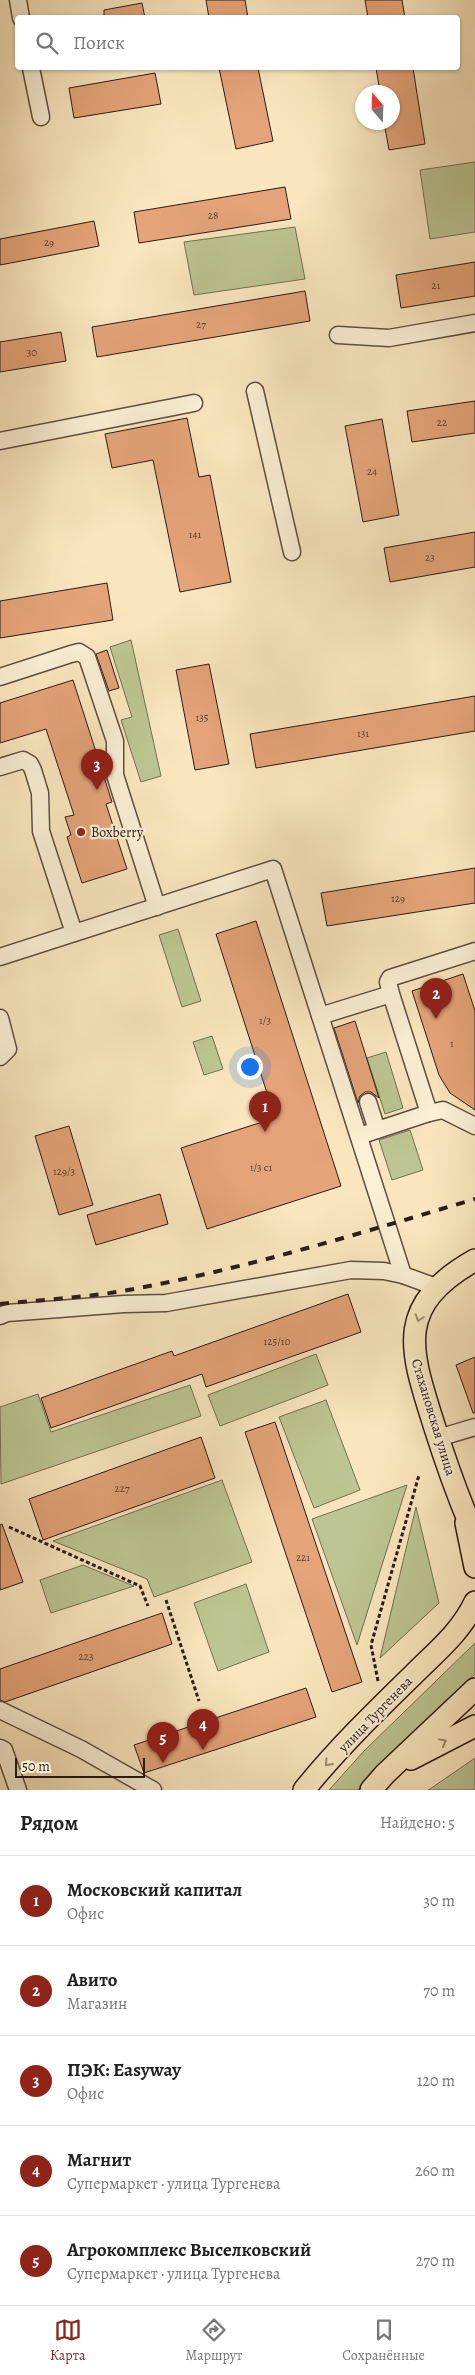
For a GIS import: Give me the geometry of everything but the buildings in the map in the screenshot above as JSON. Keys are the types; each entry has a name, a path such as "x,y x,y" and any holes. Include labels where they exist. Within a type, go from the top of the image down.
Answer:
{"main road":[{"name":"Стахановская улица","path":"475,1260 453,1272 436,1287 417,1319 413,1345 418,1375 438,1438 475,1536"},
{"path":"464,1510 475,1568"},
{"path":"449,1642 475,1602"},
{"path":"449,1642 475,1629"},
{"name":"улица Тургенева","path":"304,1790 361,1728 449,1642"},
{"path":"371,1790 424,1736 475,1689"},
{"path":"385,1774 475,1726"}],"street":[{"path":"18,0 20,15"},
{"path":"31,70 41,118"},
{"path":"338,335 389,338 475,323"},
{"path":"255,391 292,552"},
{"path":"0,441 194,403"},
{"path":"0,677 79,652 86,657 115,741 115,776 157,907"},
{"path":"0,767 23,760 33,770 42,800 41,831 74,933"},
{"path":"0,957 273,869 403,1274"},
{"path":"429,1113 388,982 390,978 475,951"},
{"path":"320,1016 391,994"},
{"path":"0,1018 8,1050 0,1057"},
{"path":"368,1102 377,1130"},
{"path":"359,1136 443,1110 475,1126"},
{"path":"0,1316 105,1306 166,1303 351,1270 384,1271 403,1274 436,1287"},
{"path":"438,1438 475,1426"},
{"path":"0,1710 81,1749 153,1790"},
{"path":"0,1748 4,1750 18,1790"}],"path":[{"path":"378,1681 371,1645 419,1475"},
{"path":"9,1528 140,1586 148,1606"},
{"path":"166,1600 199,1701"}],"green space":[{"path":"475,162 475,232 430,239 420,170"},
{"path":"295,227 305,279 194,295 184,242"},
{"path":"131,640 161,776 141,782 121,720 132,717 110,647"},
{"path":"178,929 201,1001 182,1007 159,935"},
{"path":"212,1036 223,1069 204,1075 193,1042"},
{"path":"386,1052 403,1108 385,1114 367,1058"},
{"path":"410,1130 423,1170 392,1180 379,1140"},
{"path":"316,1354 328,1385 220,1426 208,1395"},
{"path":"190,1385 201,1416 1,1484 0,1407 38,1394 51,1432"},
{"path":"326,1400 360,1490 314,1508 279,1417"},
{"path":"222,1480 252,1562 154,1597 147,1579 53,1541"},
{"path":"407,1485 357,1645 312,1519"},
{"path":"416,1507 439,1603 380,1658"},
{"path":"83,1565 134,1586 51,1613 40,1580"},
{"path":"246,1584 269,1652 218,1671 194,1603"},
{"path":"475,1643 475,1674 381,1764 358,1790 329,1790 364,1751"},
{"path":"475,1758 475,1790 428,1790 430,1789"}],"railway":[{"path":"0,1304 117,1292 208,1274 298,1251 475,1199"}],"place":[{"name":"ПЭК: Easyway","path":"97,790"},
{"name":"Boxberry","path":"81,832"},
{"name":"Авито","path":"436,1019"},
{"name":"Московский капитал","path":"265,1132"},
{"name":"Магнит","path":"203,1750"},
{"name":"Агрокомплекс Выселковский","path":"163,1763"}]}
